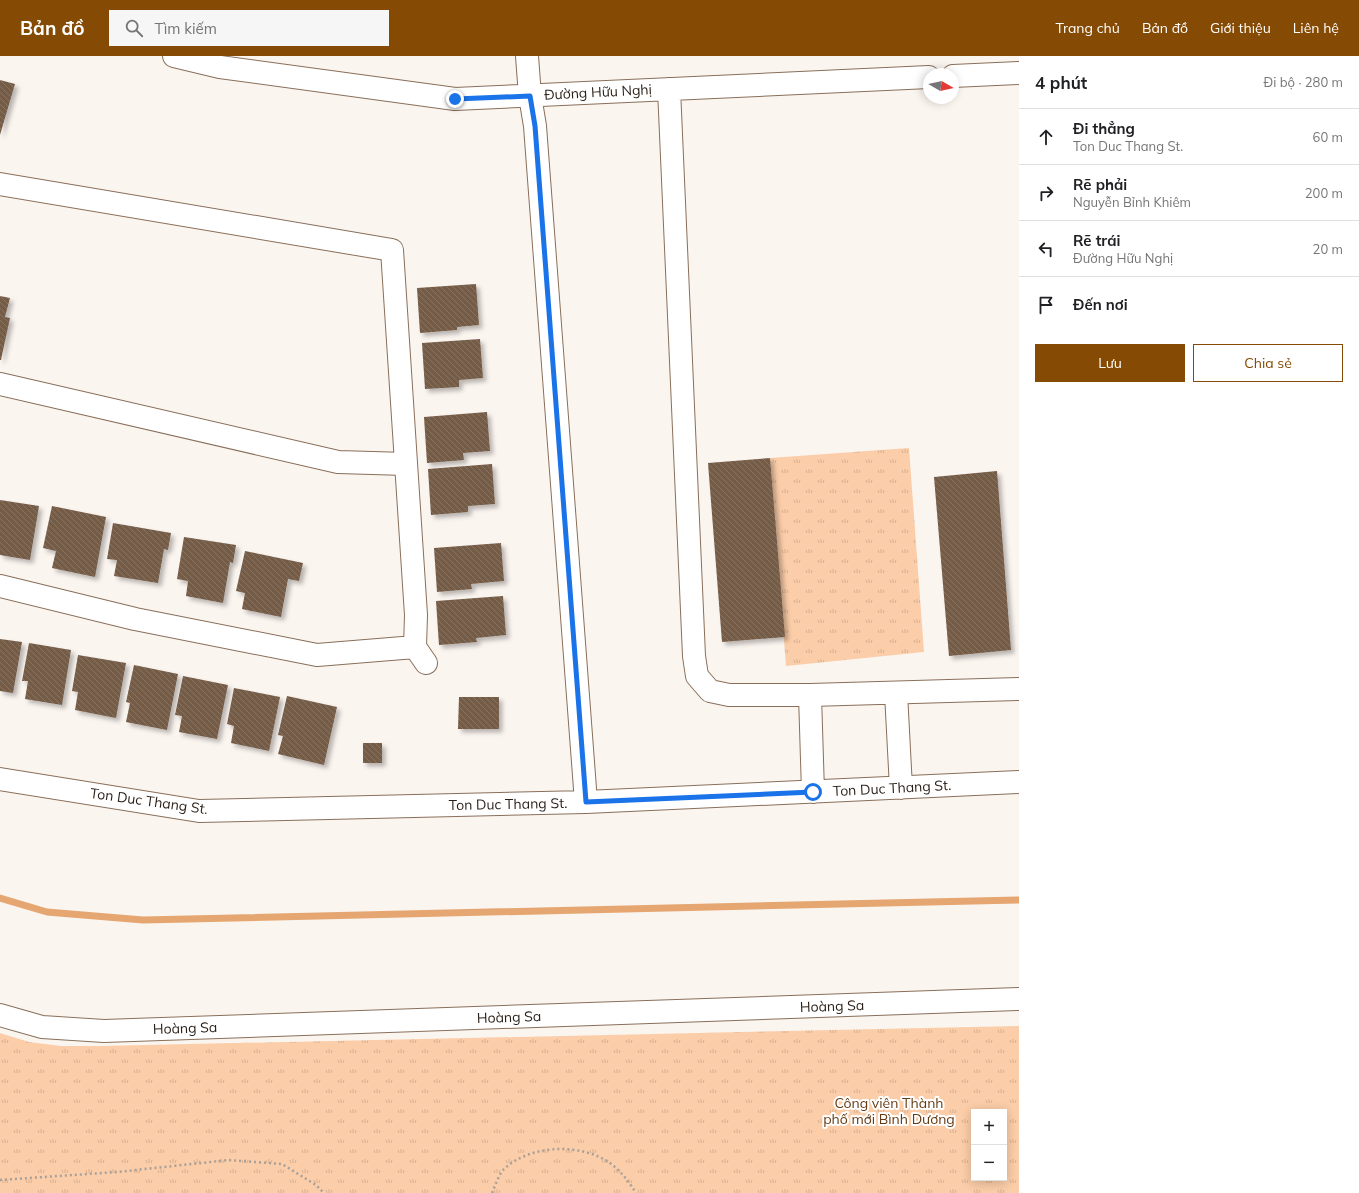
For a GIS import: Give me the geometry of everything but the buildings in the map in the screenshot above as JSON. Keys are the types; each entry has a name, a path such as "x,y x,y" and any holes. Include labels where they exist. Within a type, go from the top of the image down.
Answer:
{"street":[{"name":"Đường Hữu Nghị","path":"174,56 220,67 455,99 923,77"},
{"path":"527,56 530,96 535,126 586,802"},
{"path":"959,76 1019,73"},
{"path":"669,89 694,656 697,676 710,691 729,695 896,693 1019,689"},
{"path":"0,184 392,250 416,615 420,655 317,655 135,619 0,586"},
{"path":"0,384 338,462 406,464"},
{"path":"896,693 901,788"},
{"path":"810,694 813,792"},
{"name":"Ton Duc Thang St.","path":"0,779 199,811 586,802 1019,782"},
{"name":"Hoàng Sa","path":"0,1015 42,1027 104,1031 1019,999"}],"path":[{"path":"492,1193 504,1169 526,1155 548,1149 582,1151 610,1163 629,1181 636,1193"},
{"path":"0,1180 117,1172 229,1160 282,1164 316,1185 324,1193"}],"green space":[{"path":"909,448 924,652 786,666 770,458"},
{"name":"Công viên Thành phố mới Bình Dương","path":"1019,1026 1019,1193 0,1193 0,1033 29,1042 61,1046"}],"waterway":[{"path":"0,898 47,912 143,920 1019,900"}],"route":[{"path":"455,99 530,96 535,126 586,802 813,792"}]}
